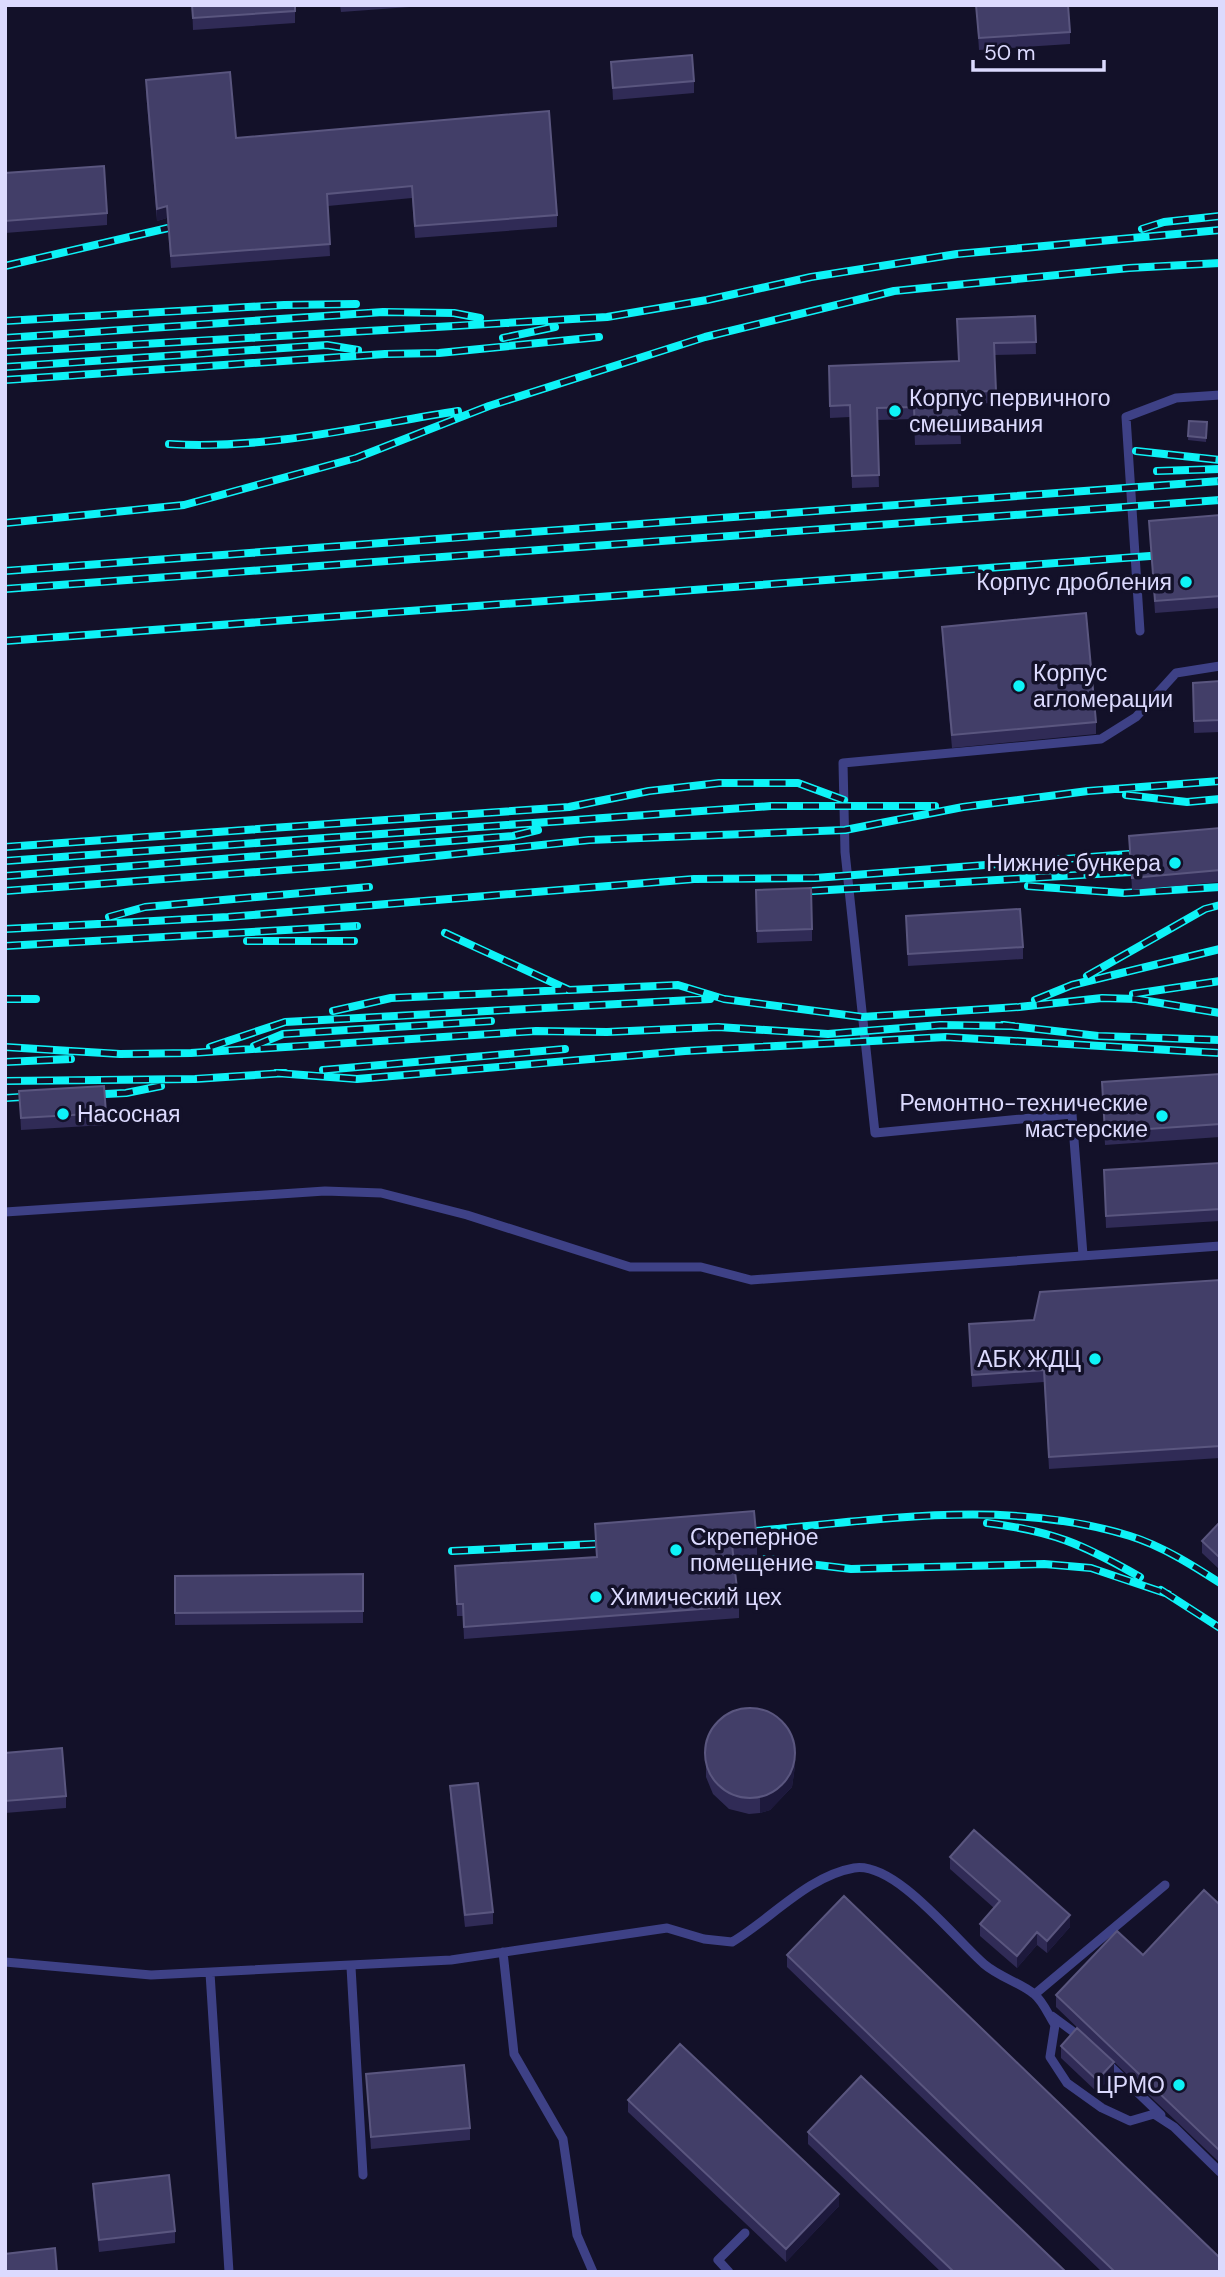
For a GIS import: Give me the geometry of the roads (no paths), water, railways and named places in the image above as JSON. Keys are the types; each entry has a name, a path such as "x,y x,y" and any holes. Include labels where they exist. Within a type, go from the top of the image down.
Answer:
{"lane":[{"path":"1140,631 1126,417 1176,398 1220,395"},
{"path":"1083,1255 1072,1114 875,1133 845,852 843,763 1101,739 1136,717 1176,673 1220,666"},
{"path":"5,1212 324,1191 381,1193 467,1215 630,1268 701,1267 751,1280 1220,1246"},
{"path":"5,1962 151,1975 351,1967 503,1952 667,1928 704,1939 732,1942 835,1872 858,1867 888,1876 923,1903 985,1965 1011,1983 1035,1994 1055,2025 1050,2057 1067,2083 1102,2108 1130,2121 1154,2115 1174,2127"},
{"path":"1035,1994 1165,1885"},
{"path":"503,1952 514,2054 563,2139 577,2235 593,2272"},
{"path":"351,1967 363,2175"},
{"path":"210,1973 229,2272"},
{"path":"1048,2013 1076,2033 1220,2172"},
{"path":"729,2272 718,2260 746,2233"}],"railway":[{"path":"1142,229 1164,222 1220,216"},
{"path":"5,266 168,228"},
{"path":"5,352 607,317 707,300 811,277 957,254 1220,230"},
{"path":"5,523 184,505 356,458 489,406 705,337 894,291 1129,268 1220,263"},
{"path":"5,321 284,305 356,304"},
{"path":"5,338 383,312 454,313 480,318"},
{"path":"503,338 555,327"},
{"path":"5,380 385,354 439,353 599,337"},
{"path":"5,367 327,345 358,350"},
{"path":"169,444 206,445 278,440 458,411"},
{"path":"1136,451 1220,460"},
{"path":"1157,471 1220,469"},
{"path":"5,571 1220,481"},
{"path":"5,589 1220,500"},
{"path":"5,641 1150,556"},
{"path":"5,891 350,865 589,840 845,830 963,807 1088,791 1220,781"},
{"path":"5,847 569,807 649,791 719,783 798,783 844,800"},
{"path":"1126,795 1187,802 1220,799"},
{"path":"5,861 771,806 935,806"},
{"path":"5,876 513,836 538,830"},
{"path":"5,929 228,917 694,879 815,878 1129,854"},
{"path":"812,891 1131,872"},
{"path":"1028,886 1124,893 1220,887"},
{"path":"109,917 145,907 369,887"},
{"path":"1087,976 1205,909 1220,905"},
{"path":"5,946 357,926"},
{"path":"445,933 569,990 678,985 724,999 862,1017 1019,1007 1102,998 1136,999 1220,1013"},
{"path":"247,941 354,941"},
{"path":"1035,1000 1072,985 1220,949"},
{"path":"1133,994 1220,981"},
{"path":"333,1011 391,998 566,990"},
{"path":"5,999 36,999"},
{"path":"210,1047 285,1022 710,999"},
{"path":"254,1046 283,1034 491,1021"},
{"path":"5,1047 120,1054 191,1053 536,1031 607,1032 718,1027 828,1034 940,1025 1013,1026"},
{"path":"1003,1025 1098,1036 1220,1040"},
{"path":"276,1073 357,1079 685,1051 946,1037 1220,1053"},
{"path":"323,1070 565,1049"},
{"path":"5,1062 71,1059"},
{"path":"5,1081 195,1079 285,1073"},
{"path":"85,1095 126,1093 161,1086"},
{"path":"5,1098 39,1096"},
{"path":"755,1531 944,1515 1038,1518 1084,1524 1142,1540 1176,1556 1220,1583"},
{"path":"987,1523 1049,1535 1084,1548 1140,1577"},
{"path":"452,1551 595,1544"},
{"path":"733,1562 767,1559 851,1569 1044,1564 1091,1568 1168,1594"},
{"path":"1161,1590 1220,1628"}],"place":[{"name":"Корпус первичного смешивания","path":"895,411"},
{"name":"Корпус дробления","path":"1186,582"},
{"name":"Корпус агломерации","path":"1019,686"},
{"name":"Нижние бункера","path":"1175,863"},
{"name":"Насосная","path":"63,1114"},
{"name":"Ремонтно-технические мастерские","path":"1162,1116"},
{"name":"АБК ЖДЦ","path":"1095,1359"},
{"name":"Скреперное помещение","path":"676,1550"},
{"name":"Химический цех","path":"596,1597"},
{"name":"ЦРМО","path":"1179,2085"}]}
